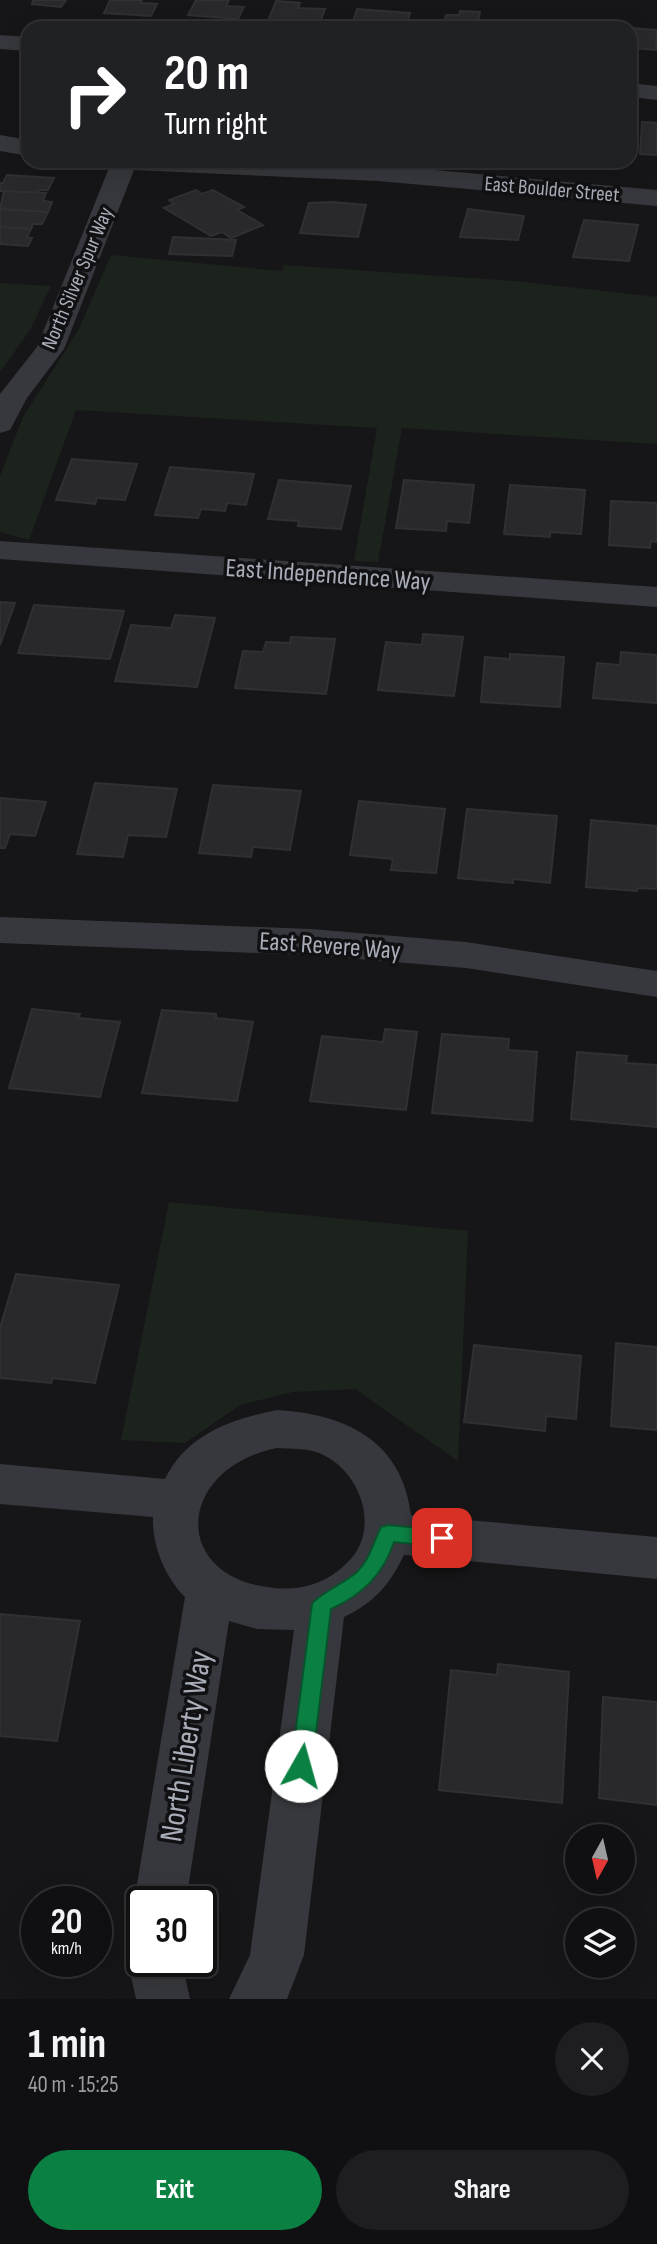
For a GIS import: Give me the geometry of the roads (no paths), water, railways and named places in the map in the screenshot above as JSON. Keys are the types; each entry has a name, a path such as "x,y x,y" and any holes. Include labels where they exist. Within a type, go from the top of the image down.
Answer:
{"street":[{"path":"0,42 21,44"},
{"path":"637,91 657,93"},
{"path":"0,143 21,147"},
{"name":"North Silver Spur Way","path":"0,424 12,396 50,349 116,168"},
{"name":"East Boulder Street","path":"260,168 378,173 657,198"},
{"name":"East Independence Way","path":"0,550 657,597"},
{"name":"East Revere Way","path":"0,930 311,942 466,955 657,984"},
{"path":"277,1429 305,1431 331,1437 353,1451 370,1468 382,1488 388,1511 388,1533 380,1556 365,1576 346,1593 322,1604 293,1611 263,1610 235,1603 210,1589 192,1570 180,1548 175,1524 178,1500 188,1478 204,1458 225,1443 250,1433 277,1429"},
{"path":"0,1484 178,1500"},
{"path":"388,1533 657,1558"},
{"name":"North Liberty Way","path":"163,1886 210,1589"},
{"path":"256,1999 268,1981 277,1955 322,1604"},
{"path":"157,1977 163,1999"}]}
